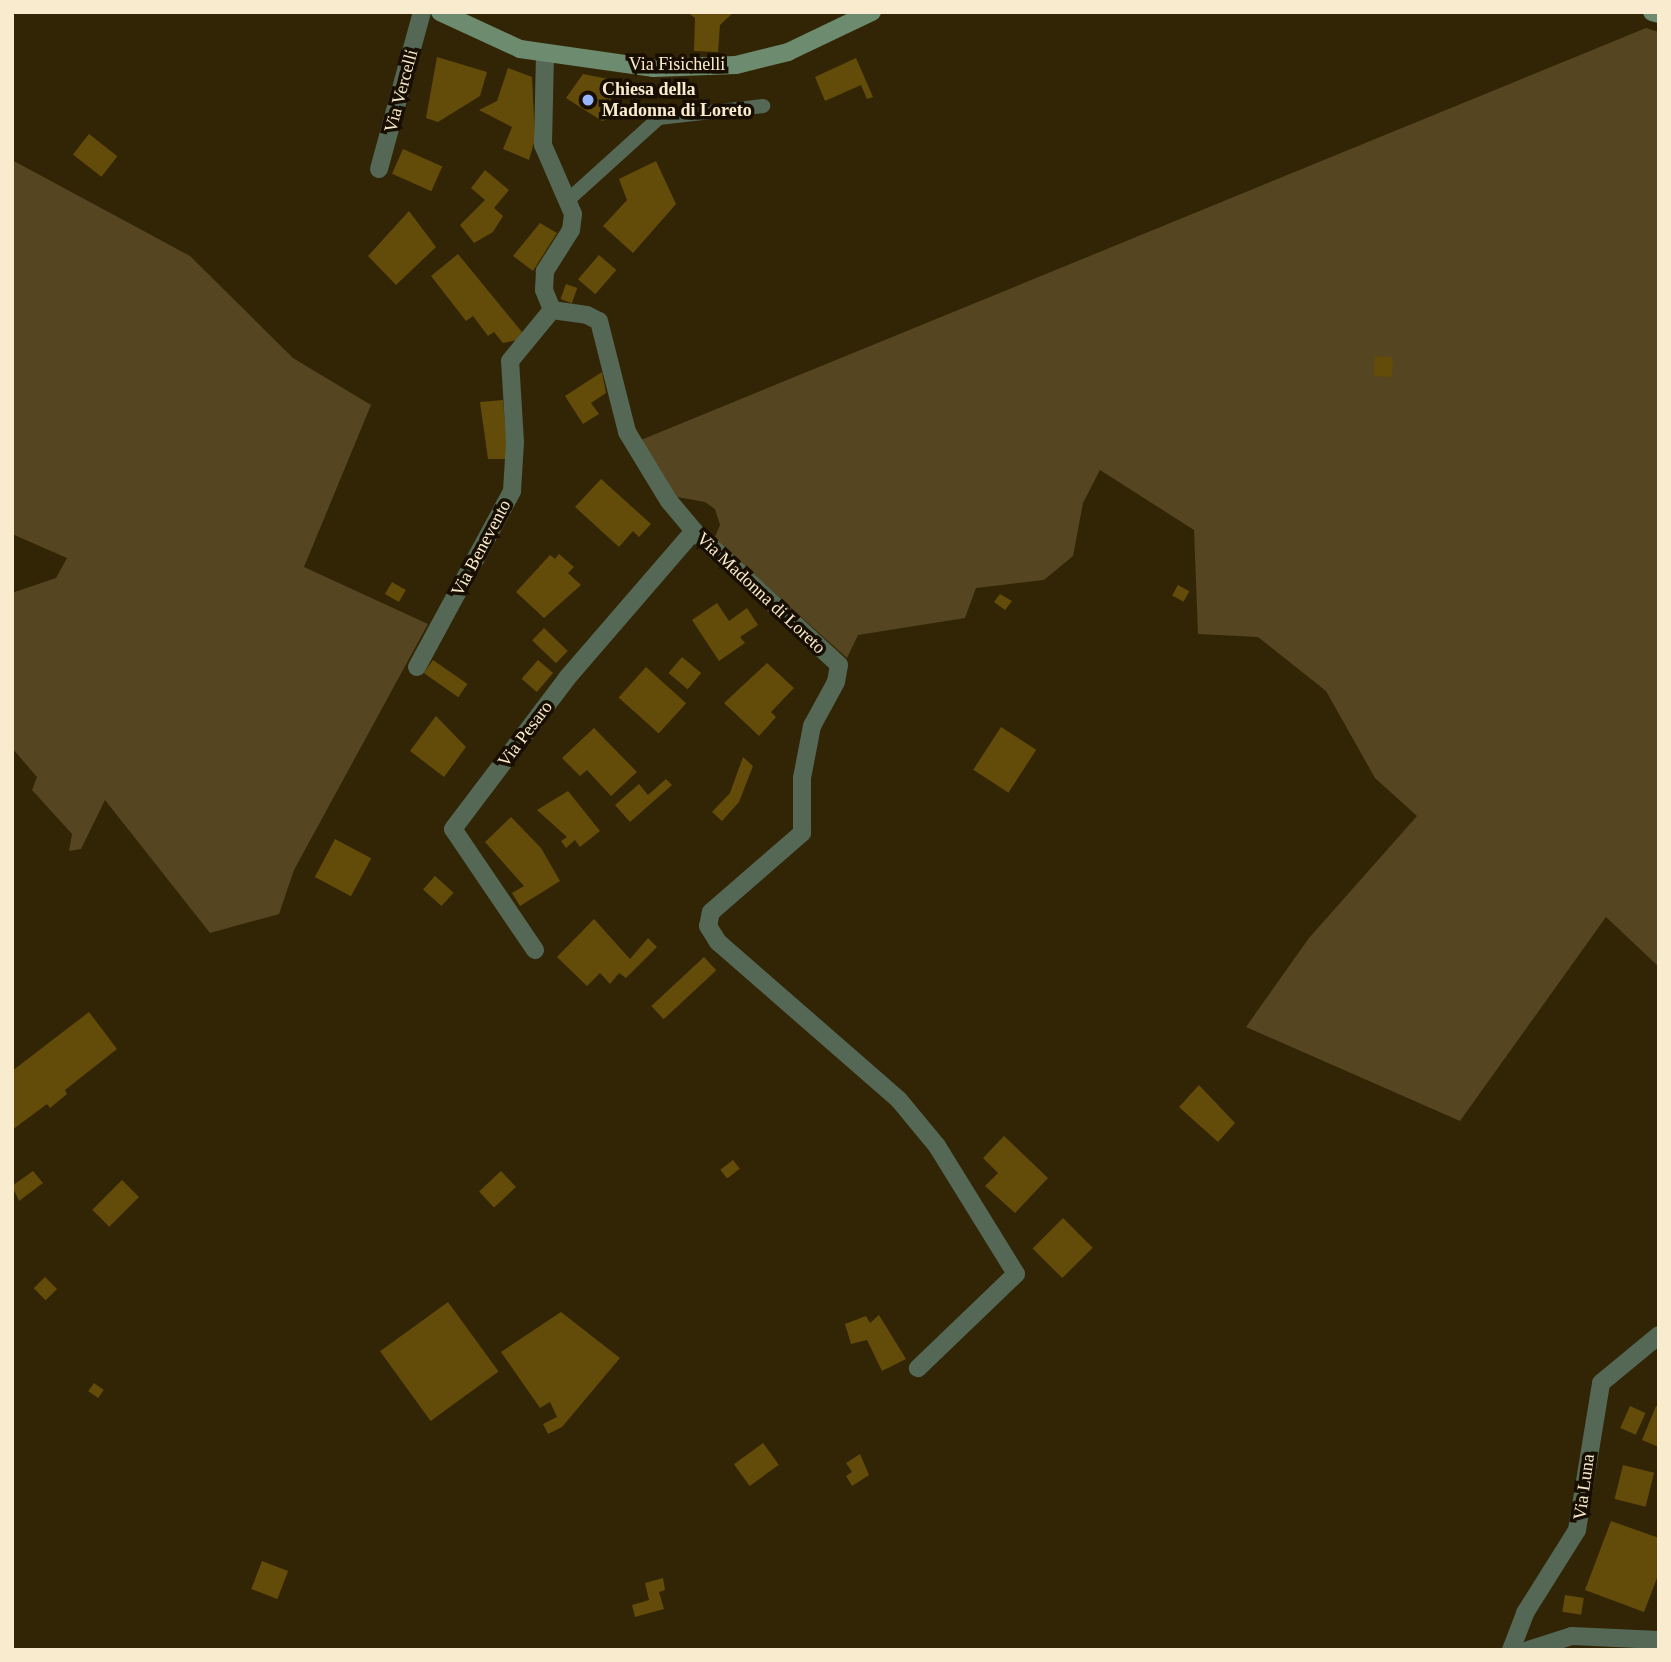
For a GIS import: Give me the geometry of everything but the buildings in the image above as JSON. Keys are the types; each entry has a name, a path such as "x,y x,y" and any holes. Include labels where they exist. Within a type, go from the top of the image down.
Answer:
{"main road":[{"name":"Via Fisichelli","path":"440,12 490,38 545,55 653,68 736,65 788,52 872,12"},
{"path":"1652,12 1659,14"}],"street":[{"name":"Via Vercelli","path":"379,169 422,12"},
{"path":"545,55 543,145 573,214 571,230 545,271 544,290 552,310"},
{"name":"Via Madonna di Loreto","path":"552,310 598,321 627,432 639,457 694,531 839,665 836,682 812,726 802,778 802,834 711,912 708,926 718,942 899,1101 959,1178 1016,1274 918,1368"},
{"name":"Via Benevento","path":"417,667 512,491 515,442 510,361 552,310"},
{"name":"Via Pesaro","path":"535,950 453,829 567,678 694,531"},
{"name":"Via Luna","path":"1511,1650 1525,1613 1577,1530 1601,1383 1659,1335"},
{"path":"1528,1650 1573,1636 1659,1640"}],"lane":[{"path":"567,201 659,118 763,106"}],"shaded area":[{"path":"1646,28 1659,32 1659,967 1606,917 1460,1121 1246,1027 1309,938 1417,816 1375,778 1326,691 1258,637 1198,634 1194,530 1100,470 1083,503 1073,556 1044,580 976,588 965,618 858,635 847,658 714,539 720,525 715,509 705,502 672,496 636,442"},
{"path":"12,160 190,256 293,358 371,405 304,567 428,624 294,870 279,914 210,933 105,800 81,849 69,851 72,834 32,790 37,777 12,748 12,593 56,578 67,558 12,534"}],"place":[{"name":"Chiesa della Madonna di Loreto","path":"588,100"}]}
